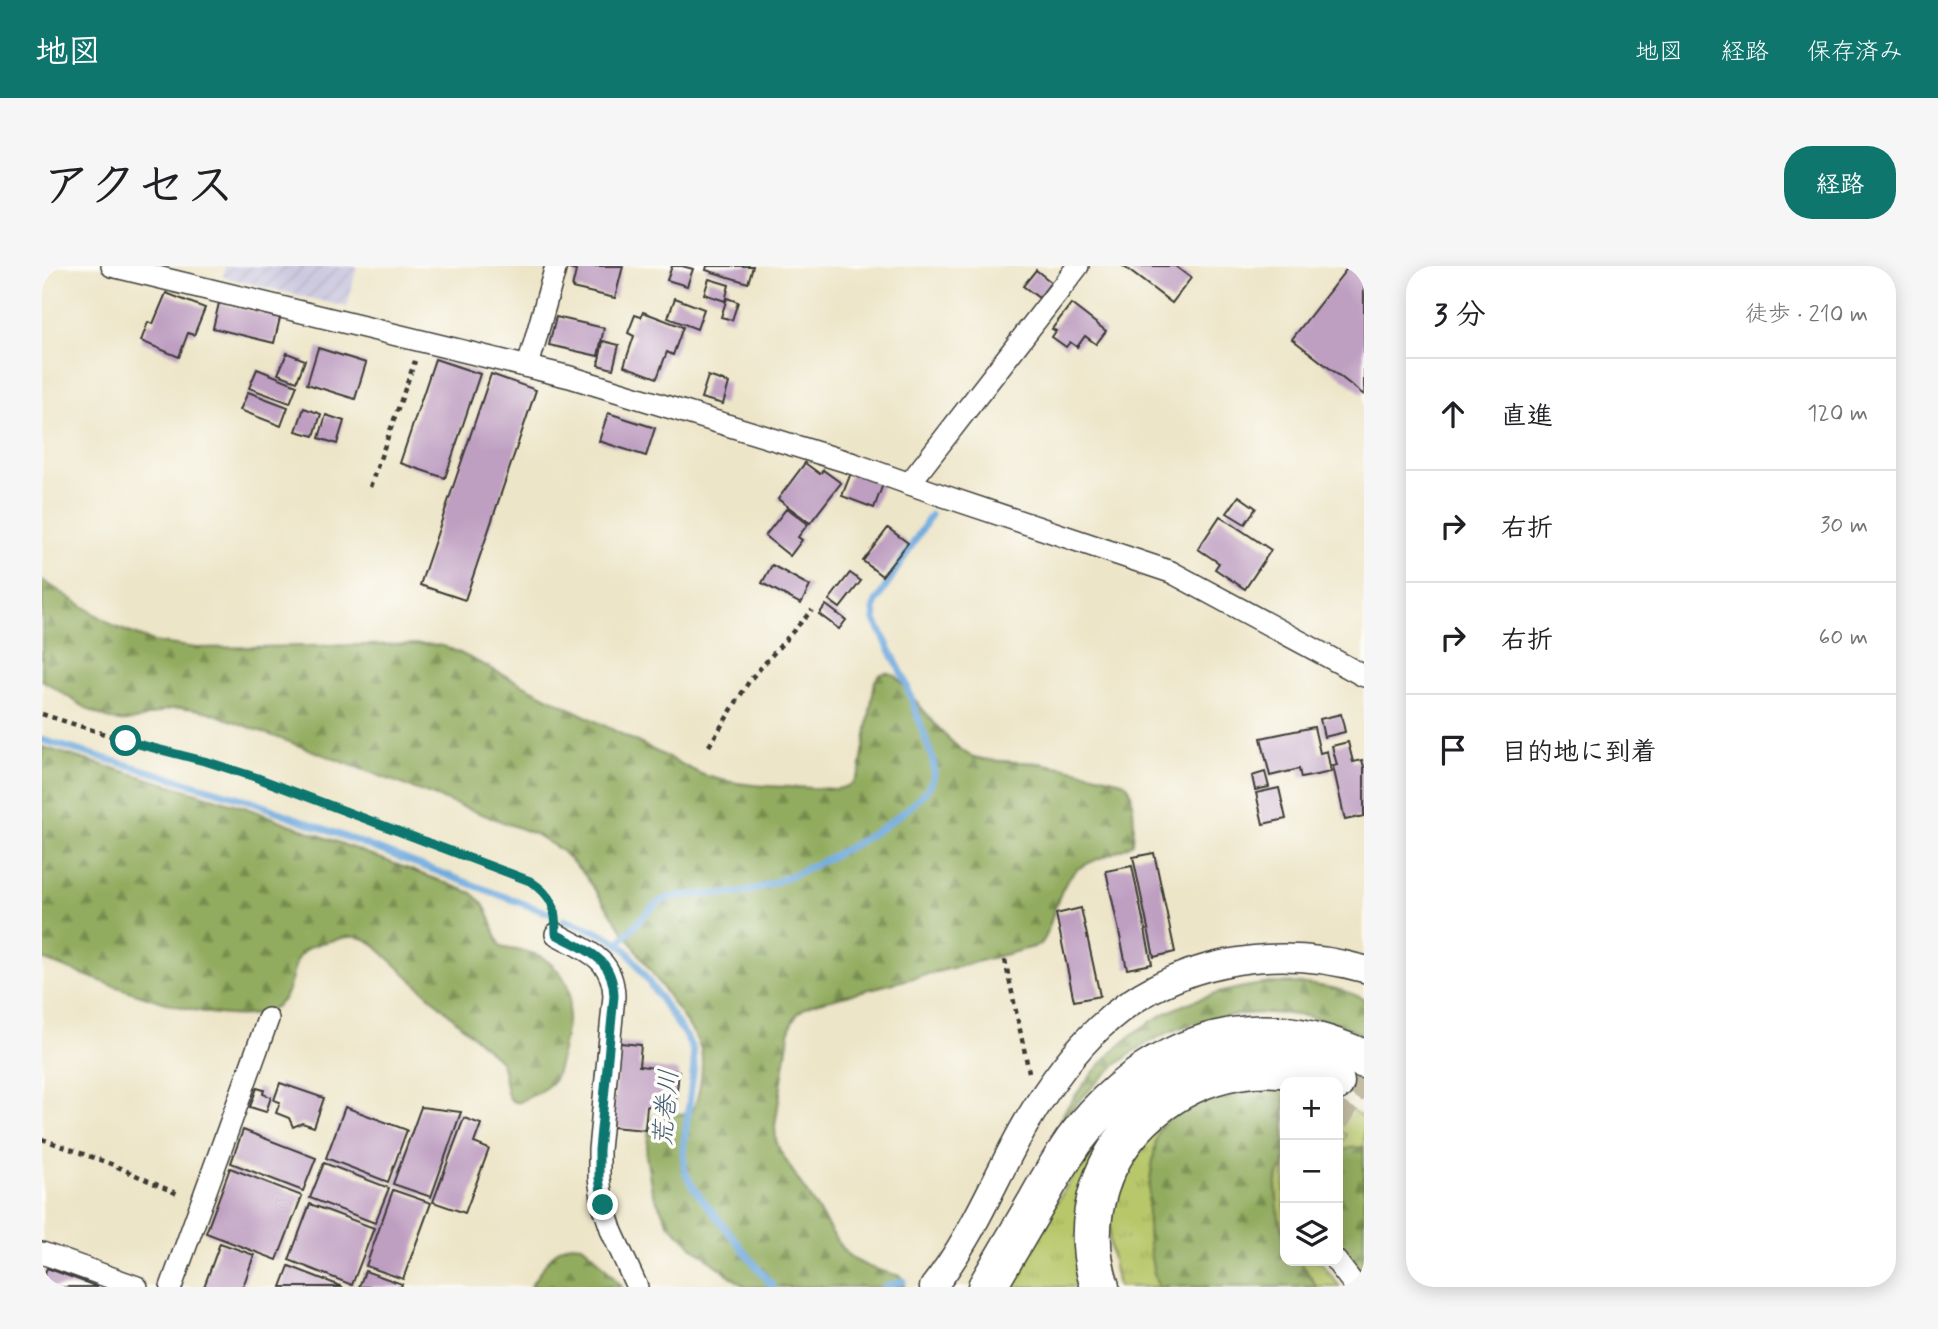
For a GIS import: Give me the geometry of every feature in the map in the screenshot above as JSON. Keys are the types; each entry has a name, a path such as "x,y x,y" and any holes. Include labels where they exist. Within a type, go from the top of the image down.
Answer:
{"highway":[{"path":"987,1287 1074,1142 1097,1114 1124,1088 1153,1066 1186,1049 1222,1039 1259,1035 1296,1037 1332,1046 1364,1059"},
{"path":"1100,1287 1092,1240 1095,1205 1106,1172 1122,1141 1145,1114 1173,1093 1201,1079 1231,1071 1262,1067 1292,1069 1323,1077"},
{"path":"1343,1087 1364,1098"}],"street":[{"path":"112,266 528,366 611,388 824,454 1171,572 1364,676"},
{"path":"528,366 556,266"},
{"path":"909,484 1078,266"},
{"path":"556,934 597,957 608,967 614,981 599,1150 599,1178 603,1205 612,1232 637,1287"},
{"path":"933,1287 971,1231 1021,1133 1050,1086 1075,1052 1101,1026 1130,1003 1162,985 1231,961 1268,957 1305,958 1342,963 1364,970"},
{"path":"171,1287 268,1019"},
{"path":"42,1253 137,1287"},
{"path":"1340,1266 1356,1287"}],"path":[{"path":"370,487 420,340"},
{"path":"709,746 750,680 812,610"},
{"path":"42,714 243,773 530,881 544,890 553,903 556,934"},
{"path":"1005,960 1030,1076"},
{"path":"42,1139 111,1164 167,1191 202,1203"}],"shaded area":[{"path":"225,266 357,266 347,307 223,277"}],"green space":[{"path":"42,580 116,627 154,642 196,648 426,644 443,646 701,774 750,785 836,789 851,784 860,771 875,681 881,674 890,673 896,676 941,730 969,755 993,761 1038,763 1125,783 1130,790 1133,804 1133,843 1073,873 1062,889 1042,943 812,1004 798,1013 790,1028 775,1126 780,1151 843,1250 862,1264 900,1276 905,1285 745,1287 694,1248 668,1223 652,1191 646,1156 649,1128 654,1117 691,1112 700,1082 700,1046 584,874 562,851 535,834 209,712 177,708 119,721 90,710 42,680"},
{"path":"42,747 244,807 472,893 487,911 501,947 538,955 556,968 566,982 569,992 567,1024 552,1082 520,1102 510,1099 499,1060 371,942 362,938 345,938 305,950 295,965 288,991 277,1006 267,1011 245,1015 217,1014 155,1000 42,959"},
{"path":"1270,983 1330,987 1364,999 1364,1035 1339,1024 1289,1014 1238,1014 1187,1025 1130,1054 1099,1080 1063,1120 1060,1120 1074,1097 1103,1062 1144,1027 1189,1002"},
{"path":"1234,1087 1280,1087 1280,1172 1276,1188 1280,1221 1280,1266 1303,1266 1317,1287 1158,1287 1148,1238 1148,1204 1156,1141 1166,1120 1204,1098"},
{"path":"1280,1088 1280,1266 1324,1266 1340,1287 1118,1287 1109,1240 1112,1208 1121,1178 1136,1151 1157,1127"},
{"path":"1133,1102 1083,1287 1006,1287 1087,1152"},
{"path":"1343,1105 1364,1118 1364,1273 1343,1248 1343,1140 1346,1135 1343,1133"},
{"path":"1364,1147 1364,1273 1343,1248 1343,1150"},
{"path":"570,1244 582,1245 593,1254 622,1287 530,1287 552,1256"}],"building":[{"path":"570,266 623,266 615,298 572,288 576,271 569,269"},
{"path":"672,266 693,269 687,286 667,280"},
{"path":"707,266 753,266 748,283 706,270"},
{"path":"1123,266 1175,266 1191,278 1172,303"},
{"path":"1349,266 1364,266 1364,395 1292,339"},
{"path":"1036,270 1051,282 1039,298 1023,286"},
{"path":"709,279 729,285 725,301 704,294"},
{"path":"166,293 205,308 194,335 188,333 179,357 141,341 148,322 153,324"},
{"path":"675,298 704,309 697,329 668,318"},
{"path":"727,298 738,302 732,320 721,317"},
{"path":"219,303 280,318 274,343 213,328"},
{"path":"1071,304 1106,331 1096,344 1085,336 1077,347 1070,342 1066,347 1052,337 1056,331 1052,329"},
{"path":"643,312 683,327 673,355 667,352 657,378 624,366 634,336 628,333 635,315 641,317"},
{"path":"556,317 604,328 598,356 549,345"},
{"path":"603,341 619,345 613,369 598,365"},
{"path":"318,348 366,363 355,399 307,384"},
{"path":"287,353 305,360 297,381 278,374"},
{"path":"435,359 480,374 445,478 400,463"},
{"path":"257,369 297,385 290,403 249,388"},
{"path":"491,374 536,390 465,600 420,585"},
{"path":"708,376 729,383 723,404 701,398"},
{"path":"248,392 288,407 281,426 240,410"},
{"path":"304,408 321,414 314,436 296,431"},
{"path":"608,413 655,428 646,456 599,441"},
{"path":"326,415 344,421 337,444 319,438"},
{"path":"805,463 820,474 823,470 841,483 810,523 778,499"},
{"path":"851,473 883,484 874,508 842,496"},
{"path":"1239,496 1256,508 1245,524 1227,513"},
{"path":"787,508 808,524 798,537 802,540 790,556 765,536"},
{"path":"1220,516 1271,550 1245,589 1215,569 1219,563 1198,549"},
{"path":"888,528 908,543 882,576 863,561"},
{"path":"772,565 810,586 801,604 762,583"},
{"path":"850,573 861,581 840,608 829,600"},
{"path":"826,605 846,620 839,629 819,614"},
{"path":"1341,714 1345,732 1324,737 1320,719"},
{"path":"1314,727 1320,753 1327,751 1331,772 1301,778 1299,769 1270,776 1261,738"},
{"path":"1348,742 1353,762 1362,760 1364,767 1364,816 1345,820 1333,766 1337,765 1332,746"},
{"path":"1265,772 1269,787 1255,790 1252,776"},
{"path":"1279,788 1286,819 1263,824 1256,793"},
{"path":"1154,853 1175,952 1154,957 1133,857"},
{"path":"1132,866 1152,964 1127,969 1106,871"},
{"path":"1081,908 1100,996 1074,1001 1056,914"},
{"path":"620,1043 641,1045 639,1066 679,1071 675,1109 647,1106 645,1130 612,1127"},
{"path":"280,1083 324,1098 314,1127 302,1123 293,1127 289,1118 276,1113 280,1102 274,1100"},
{"path":"257,1088 264,1090 263,1094 271,1097 266,1112 250,1107"},
{"path":"345,1107 407,1130 388,1182 326,1158"},
{"path":"421,1107 461,1112 431,1197 393,1184"},
{"path":"464,1118 481,1124 474,1143 489,1149 465,1213 433,1202"},
{"path":"243,1130 316,1158 303,1191 231,1163"},
{"path":"324,1163 389,1188 375,1223 310,1198"},
{"path":"230,1168 302,1196 277,1260 206,1233"},
{"path":"393,1190 431,1203 403,1279 366,1266"},
{"path":"310,1204 374,1228 352,1285 289,1260"},
{"path":"220,1243 254,1255 243,1287 204,1287"},
{"path":"289,1266 343,1287 281,1287"},
{"path":"47,1268 98,1287 42,1287"},
{"path":"365,1271 402,1284 401,1287 359,1287"}],"waterway":[{"path":"619,943 645,914 661,901 688,895 740,893 786,878 875,832 921,797 933,778 933,760 904,678 875,620 874,608 931,515"},
{"name":"荒巻川","path":"42,740 247,800 548,913"},
{"name":"荒巻川","path":"564,920 599,932 622,946 687,1038 693,1051 694,1066 683,1152 685,1172 695,1190 773,1287"},
{"path":"885,1287 903,1281"}],"tunnel":[{"path":"1343,1115 1364,1079"}],"route":[{"path":"126,741 255,777 530,881 544,890 553,903 556,934 597,957 608,967 614,981 599,1150 603,1205"}]}
